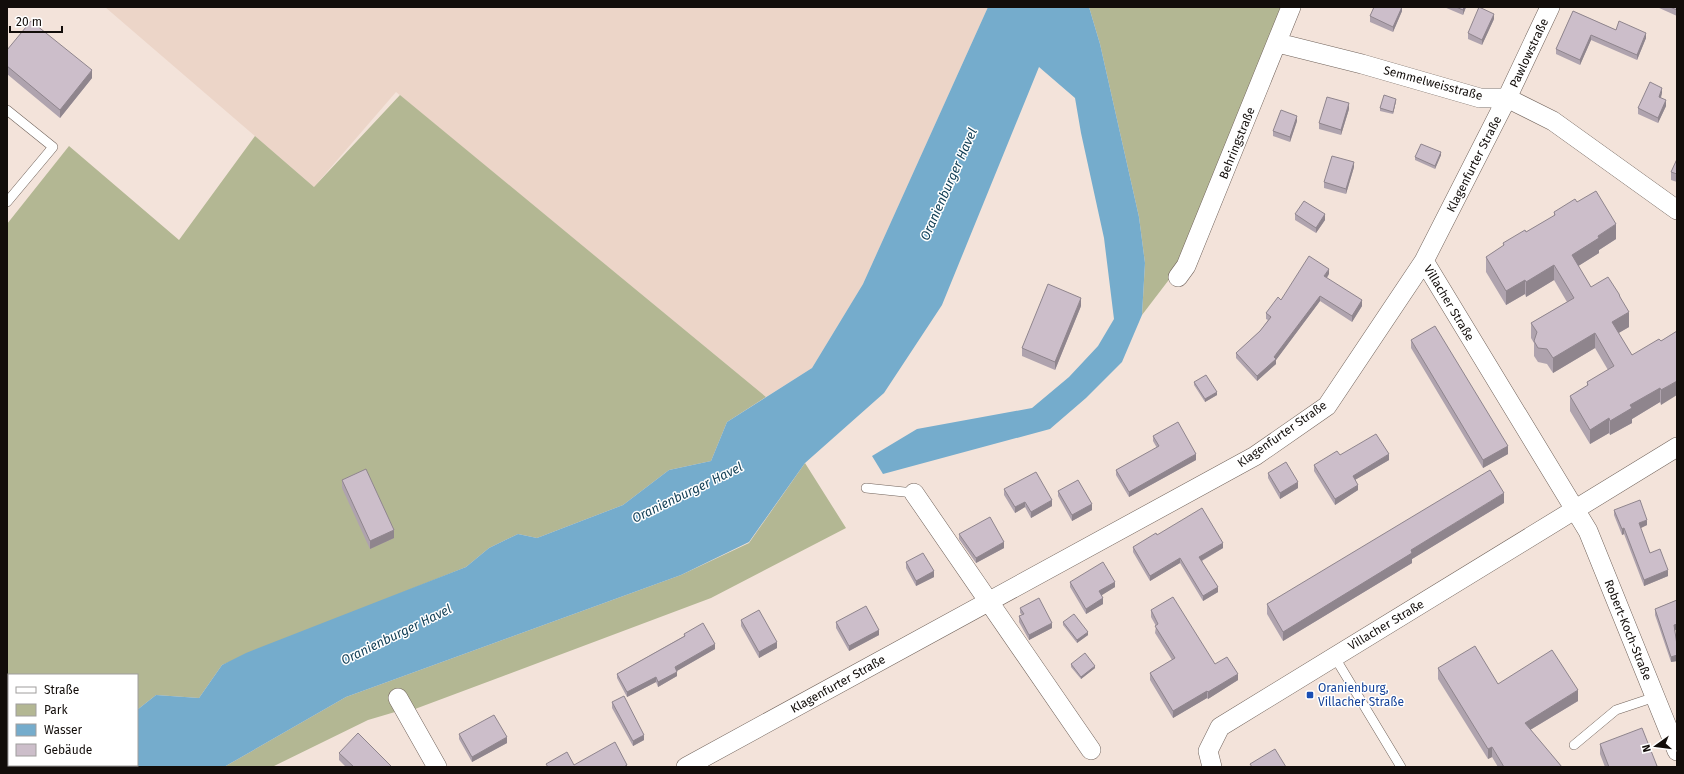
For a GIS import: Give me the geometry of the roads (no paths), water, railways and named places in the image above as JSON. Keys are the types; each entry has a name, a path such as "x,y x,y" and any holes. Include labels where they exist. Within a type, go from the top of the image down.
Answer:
{"street":[{"name":"Behringstraße","path":"1178,277 1186,266 1278,43 1291,7"},
{"name":"Pawlowstraße","path":"1507,98 1550,7"},
{"name":"Semmelweisstraße","path":"1278,43 1362,64 1480,98 1507,98 1553,121 1677,210"},
{"name":"Klagenfurter Straße","path":"686,767 1255,456 1327,406 1424,261 1507,98"},
{"name":"Villacher Straße","path":"1424,261 1575,509"},
{"name":"Villacher Straße","path":"1210,759 1220,727 1677,447"},
{"path":"914,493 990,601 1091,750"},
{"name":"Robert-Koch-Straße","path":"1575,509 1588,531 1677,751"},
{"path":"398,698 437,767"}],"lane":[{"path":"7,110 53,147 7,202"},
{"path":"866,488 914,493"},
{"path":"1334,656 1401,767"},
{"path":"1574,745 1616,710 1655,697"}],"water":[{"name":"Oranienburger Havel","path":"988,7 1089,7 1100,44 1139,217 1145,263 1142,315 1122,362 1086,398 1050,429 883,474 872,456 917,429 1032,408 1069,377 1098,346 1114,319 1104,238 1081,133 1075,98 1039,67 942,305 884,393 805,463 749,542 681,575 346,697 224,767 64,767 138,766 138,709 156,695 199,698 222,665 246,653 466,567 489,548 518,534 537,538 623,505 669,470 711,461 727,422 812,368 863,284"}],"place":[{"name":"Oranienburg, Villacher Straße","path":"1310,695"}]}
